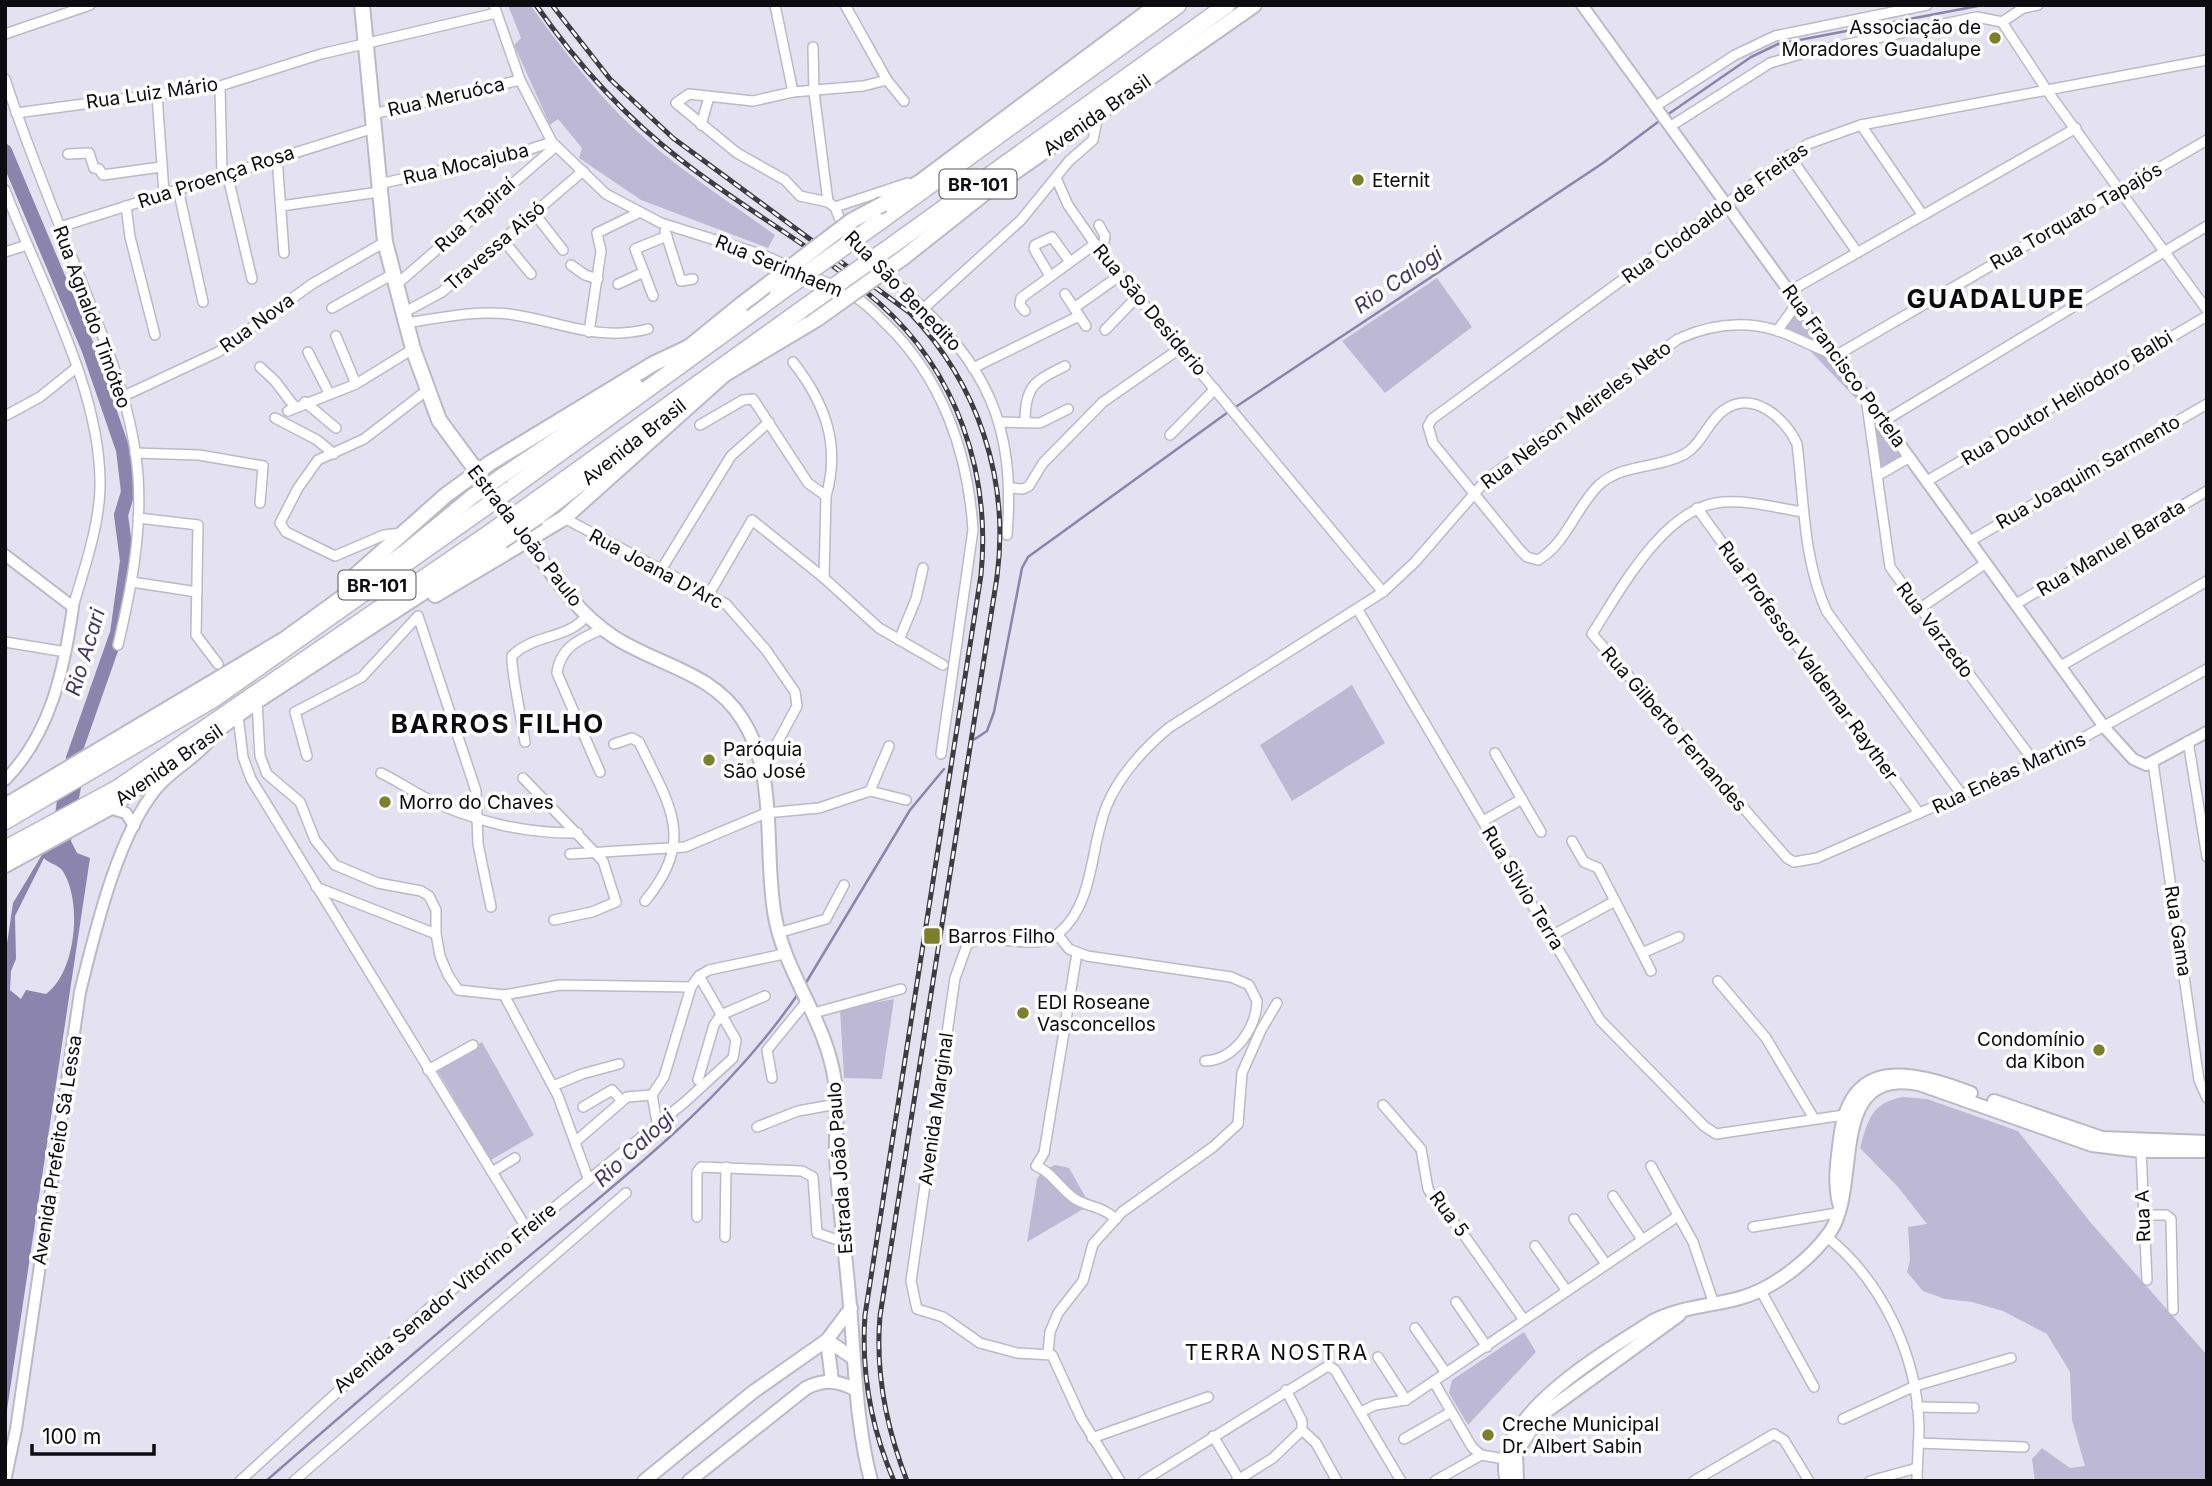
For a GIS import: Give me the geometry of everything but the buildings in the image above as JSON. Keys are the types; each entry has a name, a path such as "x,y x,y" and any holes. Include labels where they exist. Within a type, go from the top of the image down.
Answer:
{"highway":[{"name":"Avenida Brasil","path":"5,821 215,698 506,482 778,294 1178,5"},
{"name":"Avenida Brasil","path":"5,849 34,843 91,811 217,721 497,536 801,310 899,250 1061,124 1227,5"}],"main road":[{"name":"Estrada João Paulo","path":"362,5 385,242 413,349 439,421 562,587 587,615 603,629 712,685 744,721 761,764 778,933 797,983 814,1013 833,1067 837,1104 836,1155 856,1390 871,1481"},
{"name":"Avenida Brasil","path":"506,482 689,347 851,221 920,181 1157,5"},
{"name":"Avenida Brasil","path":"533,511 727,372 817,320 899,250 1254,5"},
{"path":"1024,116 1090,54"},
{"path":"1061,124 1154,74"},
{"path":"300,628 404,533 476,473 653,364 689,347"},
{"path":"356,636 396,619 529,542 564,518 727,372"},
{"name":"Avenida Brasil","path":"5,806 300,628 414,545 479,502"},
{"name":"Avenida Brasil","path":"91,811 108,808 257,701 356,636 497,536"},
{"name":"Avenida Brasil","path":"5,865 34,843"},
{"path":"1507,1481 1505,1459 1513,1435 1526,1416 1685,1310 1761,1291 1786,1274 1826,1237 1844,1190 1845,1114 1875,1090 1906,1082 1919,1083 2102,1138 2207,1142"},
{"path":"2005,1110 2077,1141 2141,1151 2207,1151"},
{"path":"644,1481 753,1392 827,1340 850,1308"},
{"path":"827,1340 853,1357"},
{"path":"827,1340 832,1381"},
{"path":"689,1481 783,1404 820,1381 832,1381 856,1390"},
{"path":"1517,1481 1515,1457 1527,1431 1571,1385"}],"street":[{"path":"5,34 71,8 90,5"},
{"path":"775,5 793,92"},
{"path":"845,5 887,80 904,101"},
{"name":"Rua Francisco Portela","path":"1582,5 2105,728 2133,759 2146,765 2152,763"},
{"path":"1657,108 1735,55 1775,36 1927,5"},
{"path":"1670,125 1746,76 1780,60 1977,17 2002,22 2023,8 2038,5"},
{"name":"Rua Luiz Mário","path":"16,113 220,86 297,61 495,9"},
{"name":"Rua Serinhaem","path":"495,9 520,80 554,144 606,194 661,223 763,255 856,297 896,333 932,384 958,439 971,501 973,530 941,754"},
{"path":"2002,22 2048,92 2207,313"},
{"name":"Rua Sāo Benedito","path":"813,47 814,92 832,204 842,228 860,251 957,344 973,368 1000,422 1011,488 1007,535"},
{"name":"Rua Clodoaldo de Freitas","path":"1474,491 1433,443 1428,426 1432,419 1789,155 1826,136 1861,125 2207,60"},
{"name":"Rua Agnaldo Timóteo","path":"5,79 124,396 135,453 138,518 132,582 118,645"},
{"name":"Rua Meruóca","path":"373,121 520,80"},
{"path":"887,80 863,86 793,92 753,101 689,94 677,101 677,105 760,168 785,180 800,196 832,204 920,181"},
{"path":"220,86 225,174 252,279"},
{"path":"157,95 164,193"},
{"path":"701,125 709,97"},
{"path":"923,309 1021,220 1097,134 1098,115"},
{"name":"Rua Proença Rosa","path":"60,227 277,157 373,121"},
{"path":"1861,125 1922,214"},
{"path":"1790,291 2076,128"},
{"name":"Rua Torquato Tapajós","path":"1837,355 2207,140"},
{"name":"Rua Mocajuba","path":"281,206 379,188 554,144"},
{"name":"Rua Tapiraí","path":"332,307 394,279 554,144"},
{"path":"68,154 89,153 93,168 99,169 103,175 161,167"},
{"path":"518,153 527,169"},
{"path":"1789,155 1857,252"},
{"path":"277,157 284,253"},
{"name":"Travessa Aisó","path":"405,318 442,292 583,171"},
{"name":"Rua Sāo Desiderio","path":"1056,178 1068,205 1136,298 1182,347 1226,404 1383,592"},
{"path":"178,189 193,268 203,302"},
{"path":"5,190 9,214 27,245 76,368 94,429 100,463 100,491 52,705 30,748 5,780"},
{"path":"126,206 132,247 155,335"},
{"path":"534,213 563,250"},
{"path":"589,332 601,251 597,233 638,213"},
{"path":"661,223 681,281 694,279"},
{"path":"1099,225 1105,236 1102,254"},
{"path":"1884,421 2207,226"},
{"path":"653,296 635,249 667,236"},
{"path":"1050,276 1034,249 1035,245 1052,237 1070,262"},
{"path":"503,240 531,274"},
{"name":"Rua Nova","path":"124,396 218,352 312,284 385,242"},
{"path":"1024,312 1020,305 1021,298 1095,244"},
{"path":"5,252 27,245"},
{"path":"570,265 585,275 598,279"},
{"path":"618,284 644,272"},
{"path":"973,368 1077,312 1119,276"},
{"path":"1065,294 1086,326"},
{"path":"1105,330 1136,298"},
{"path":"1777,331 1798,302"},
{"name":"Rua Doutor Heliodoro Balbi","path":"1927,481 2207,313"},
{"path":"405,318 507,314 618,336 648,329"},
{"name":"Rua Nelson Meireles Neto","path":"1058,935 1080,905 1108,803 1152,743 1171,727 1383,592 1440,534 1474,491 1510,461 1678,339 1694,332 1728,324 1777,331 1797,342 1837,355"},
{"path":"336,336 356,384"},
{"path":"1011,488 1023,489 1030,486 1043,463 1103,402 1182,347"},
{"path":"260,367 275,381 291,409 356,384 413,349"},
{"path":"308,352 329,393"},
{"path":"793,362 811,384 829,424 833,465 826,496 824,578"},
{"path":"1025,422 1030,388 1035,382 1065,366"},
{"path":"5,416 40,397 76,368"},
{"path":"1170,435 1215,389"},
{"path":"404,533 384,535 332,556 286,532 280,523 318,460 364,439 426,391"},
{"name":"Rua Varzedo","path":"1866,397 1890,567 2035,763"},
{"path":"700,425 750,398 769,422 808,483 826,496"},
{"path":"305,402 336,428"},
{"path":"1474,491 1520,550 1527,557 1538,560 1554,547 1600,484 1628,469 1685,453 1723,410 1747,404 1773,413 1789,426 1797,444 1803,512 1817,591 1827,612 1962,795"},
{"name":"Rua Joaquim Sarmento","path":"1970,541 2207,404"},
{"path":"1000,422 1045,422 1068,409"},
{"path":"275,418 317,440 334,454"},
{"path":"661,570 731,456 769,422"},
{"path":"135,453 199,455 263,466 260,503"},
{"path":"1877,476 1910,457"},
{"name":"Rua Manuel Barata","path":"2016,604 2207,491"},
{"name":"Rua Gilberto Fernandes","path":"1803,512 1740,502 1714,503 1697,508 1669,526 1592,634 1787,858 1804,862"},
{"name":"Rua Professor Valdemar Rayther","path":"1697,508 1919,813"},
{"path":"138,518 195,523 199,528 197,637 218,664"},
{"name":"Rua Joana D'Arc","path":"564,518 709,594 726,604 744,623 794,692 795,712 775,747 761,764"},
{"path":"709,594 752,520 824,578 879,628 943,665"},
{"path":"5,555 73,607"},
{"path":"1919,609 1986,563"},
{"path":"899,640 916,599 923,568"},
{"path":"2060,666 2207,581"},
{"path":"132,582 197,592"},
{"name":"Rua Silvio Terra","path":"1358,610 1553,935 1600,1020 1704,1126 1716,1134 1813,1117"},
{"path":"525,742 517,682 510,668 512,656 537,640 580,624 587,615"},
{"path":"307,756 295,712 362,677 418,616 476,791 478,844 491,907"},
{"path":"568,629 577,642"},
{"path":"600,772 557,673 561,656 577,642 603,629"},
{"path":"5,642 66,652"},
{"name":"Rua Enéas Martins","path":"1804,862 2035,763 2105,728 2207,669"},
{"path":"257,701 261,763 267,774 300,802 324,854 354,874 429,896 436,910 436,934 448,975 458,990 504,995 560,985 691,987"},
{"path":"238,716 243,757 251,779 527,1229"},
{"name":"Avenida Prefeito Sá Lessa","path":"5,1481 16,1429 80,992 101,912 134,826 155,790 203,749 216,732"},
{"path":"2152,763 2207,732"},
{"path":"614,744 632,738 639,742 671,809 675,849 662,877 645,901"},
{"path":"2188,741 2207,858"},
{"path":"870,791 889,746"},
{"path":"1495,753 1541,832"},
{"name":"Rua Gama","path":"2152,763 2199,1080 2207,1098"},
{"path":"381,773 424,797 478,818 548,832 578,833"},
{"path":"523,778 603,861 615,902 592,912 554,919"},
{"path":"570,854 675,849 766,813 819,808 870,791 906,800"},
{"path":"1483,821 1522,799"},
{"path":"108,808 125,813 134,826"},
{"path":"1572,841 1584,862 1598,868 1651,971"},
{"path":"778,933 826,919 844,885"},
{"path":"316,887 436,934"},
{"path":"1553,935 1615,901"},
{"path":"1058,935 1077,953 1231,977 1249,985 1257,1001 1251,1025 1232,1052 1224,1058 1205,1061"},
{"name":"Avenida Marginal","path":"1048,1353 1017,1353 980,1343 943,1317 922,1312 915,1304 911,1281 955,978 962,952 972,941 1036,942 1058,935"},
{"path":"1642,953 1679,937"},
{"path":"1077,953 1044,1153 1035,1166 1045,1169 1077,1200 1098,1206 1116,1219"},
{"path":"657,1122 652,1095 664,1077 691,987 699,976 719,967 784,954"},
{"path":"699,976 721,1015"},
{"path":"1718,981 1766,1038 1813,1117 1845,1114"},
{"path":"814,1013 901,989"},
{"path":"504,995 553,1086 588,1178"},
{"path":"698,1080 714,1025 721,1015 765,996"},
{"path":"772,1077 767,1050 806,998"},
{"path":"1120,1481 1092,1438 1059,1366 1048,1353 1050,1332 1058,1313 1083,1281 1093,1244 1116,1219 1238,1124 1242,1073 1261,1030 1277,1003"},
{"name":"Avenida Senador Vitorino Freire","path":"240,1481 427,1310 714,1078 733,1058 737,1046 721,1015"},
{"path":"428,1070 473,1045"},
{"path":"553,1086 620,1064"},
{"path":"583,1107 612,1090 622,1101"},
{"path":"575,1142 627,1097 652,1095"},
{"path":"757,1127 798,1111 837,1104"},
{"name":"Rua 5","path":"1383,1105 1421,1149 1428,1189 1439,1207 1477,1252 1524,1320"},
{"name":"Rua A","path":"2141,1151 2147,1280"},
{"path":"492,1172 515,1158"},
{"path":"1651,1166 1693,1242 1714,1304"},
{"path":"697,1217 698,1169 726,1167 808,1172 813,1177 817,1233 844,1242"},
{"path":"725,1237 726,1167"},
{"name":"Avenida Senador Vitorino Freire","path":"294,1481 626,1193"},
{"path":"1613,1196 1641,1238"},
{"path":"1753,1227 1838,1208"},
{"path":"2143,1215 2166,1216 2171,1219 2173,1310"},
{"path":"1361,1412 1375,1405 1406,1400 1487,1347 1641,1238 1678,1216"},
{"path":"1574,1219 1606,1264"},
{"path":"1826,1237 1863,1271 1905,1349 1915,1386 1917,1407 1917,1481"},
{"path":"1535,1246 1567,1291"},
{"path":"1761,1291 1814,1387"},
{"path":"1456,1302 1487,1347"},
{"path":"1415,1328 1446,1373"},
{"path":"1378,1357 1406,1400"},
{"path":"1843,1419 1915,1386 2011,1358"},
{"path":"1143,1481 1324,1367 1335,1370 1401,1481"},
{"path":"1434,1382 1472,1447 1481,1455 1505,1459"},
{"path":"1286,1390 1302,1420 1302,1430 1321,1451 1336,1481"},
{"path":"1092,1438 1208,1397"},
{"path":"1917,1407 1974,1408"},
{"path":"1404,1439 1451,1412"},
{"path":"1213,1436 1238,1480 1253,1477 1302,1430"},
{"path":"1693,1481 1766,1437 1780,1435 1809,1481"},
{"path":"1918,1443 2024,1447"},
{"path":"1435,1481 1481,1455"},
{"path":"1870,1481 1917,1468"}],"shaded area":[{"path":"508,5 530,5 586,77 639,133 696,179 775,235 768,248 641,200 579,158 582,148 558,119 550,125 514,45 521,38"},
{"path":"1437,278 1472,327 1385,393 1342,341"},
{"path":"1797,308 1909,456 1877,474 1861,404 1797,337 1779,330"},
{"path":"1352,685 1385,743 1292,801 1260,745"},
{"path":"88,750 71,841 77,853 90,858 5,1423 5,957 13,903 52,838 60,777","holes":["44,858 62,870 69,883 74,917 70,953 56,984 46,994 26,990 21,999 10,990 11,971 16,959 15,916"]},
{"path":"894,999 882,1079 844,1078 840,1009"},
{"path":"482,1042 534,1135 491,1160 437,1070"},
{"path":"1893,1099 1927,1099 2018,1131 2091,1223 2207,1355 2207,1481 2035,1481 2032,1459 2042,1448 2070,1468 2085,1466 2072,1420 2070,1372 2047,1334 2003,1311 1972,1302 1945,1299 1923,1291 1907,1272 1910,1260 1908,1227 1927,1224 1898,1187 1860,1148 1869,1120 1878,1108"},
{"path":"1055,1165 1069,1168 1090,1205 1027,1242 1037,1179 1042,1171"},
{"path":"1524,1332 1536,1352 1468,1425 1449,1393 1452,1380"}],"waterway":[{"name":"Rio Calogi","path":"1667,115 1751,57 1778,44 1983,5"},
{"name":"Rio Calogi","path":"975,739 987,731 994,712 1022,568 1028,557 1231,410 1603,163 1662,119"},
{"name":"Rio Acari","path":"5,151 88,348 123,450 128,492 121,515 127,561 117,633 73,758 71,775"},
{"name":"Rio Calogi","path":"804,986 910,810 944,769"},
{"name":"Rio Calogi","path":"266,1481 669,1138 737,1070 798,994"}],"railway":[{"path":"536,5 602,88 640,126 705,178 856,283 906,330 929,360 948,392 974,462 983,537 981,575 865,1315 869,1400 879,1441 894,1481"},
{"path":"552,5 610,79 673,138 910,313 954,370 971,402 993,469 1000,540 997,577 880,1316 879,1359 884,1400 893,1441 907,1481"}],"place":[{"name":"Associação de Moradores Guadalupe","path":"1995,38"},
{"name":"Eternit","path":"1358,180"},
{"name":"Paróquia São José","path":"709,760"},
{"name":"Morro do Chaves","path":"385,802"},
{"name":"Barros Filho","path":"932,936"},
{"name":"EDI Roseane Vasconcellos","path":"1023,1013"},
{"name":"Condomínio da Kibon","path":"2099,1050"},
{"name":"Creche Municipal Dr. Albert Sabin","path":"1488,1435"}],"district":[{"name":"GUADALUPE","path":"1996,298"},
{"name":"BARROS FILHO","path":"498,723"},
{"name":"TERRA NOSTRA","path":"1277,1352"}]}
